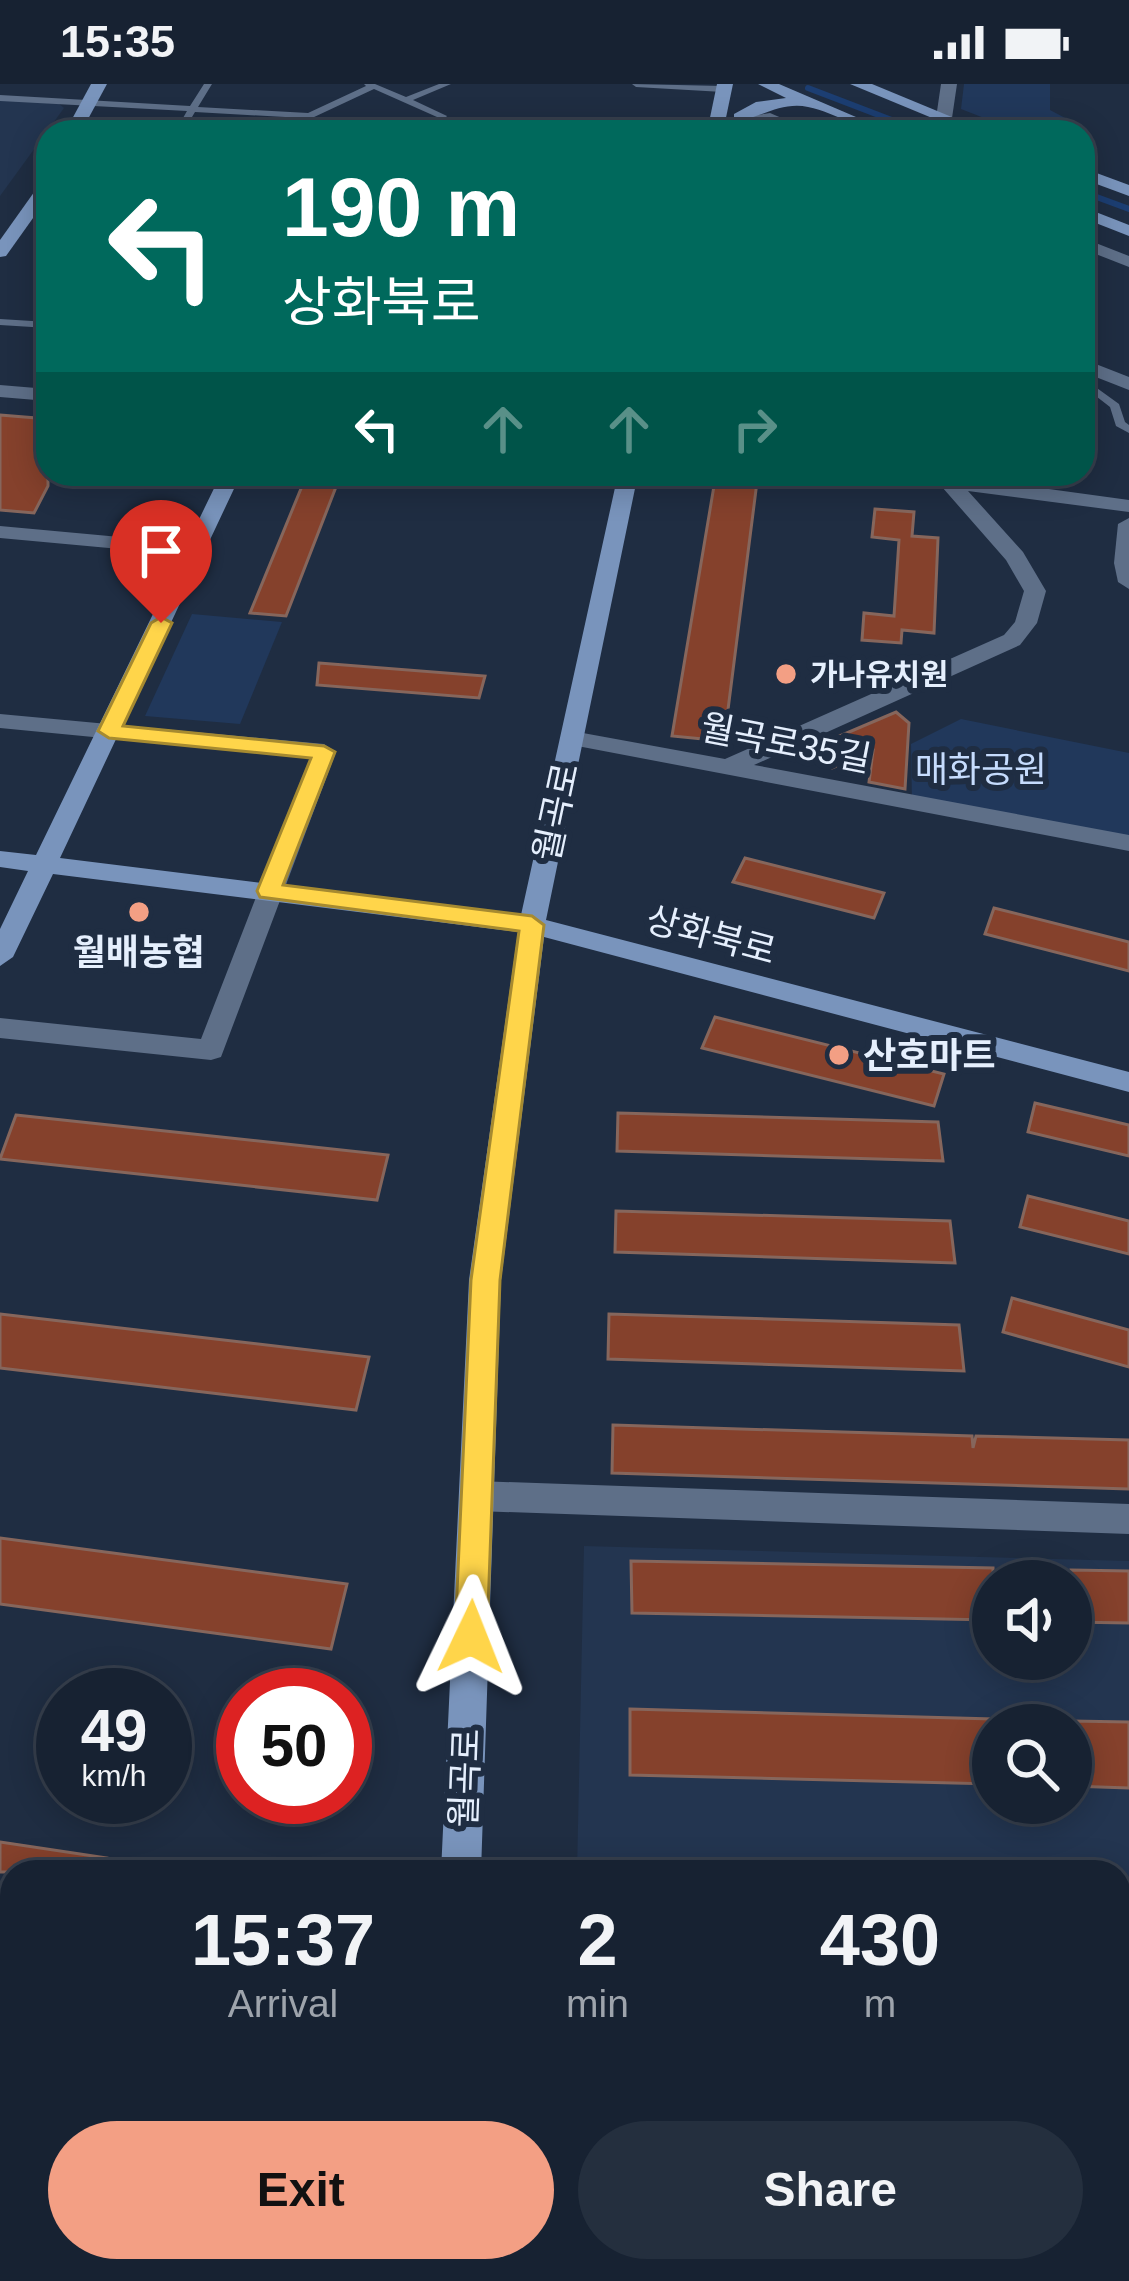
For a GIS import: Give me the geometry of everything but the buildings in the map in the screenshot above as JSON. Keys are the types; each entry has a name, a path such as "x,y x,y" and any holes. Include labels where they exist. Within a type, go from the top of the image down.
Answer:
{"main road":[{"path":"78,120 99,84"},
{"path":"766,84 856,120"},
{"path":"858,84 949,120"},
{"path":"717,120 724,86"},
{"path":"740,117 750,109 803,96"},
{"path":"1095,177 1127,189"},
{"path":"0,252 36,202"},
{"path":"1095,217 1129,231"},
{"path":"0,957 225,486"},
{"name":"월곡로","path":"462,1860 485,1280 532,925 625,486"},
{"name":"상화북로","path":"0,859 532,925 1129,1082"}],"street":[{"path":"944,118 949,84"},
{"path":"733,120 775,120"},
{"path":"1095,248 1129,262"},
{"path":"1095,370 1129,384"},
{"path":"0,392 36,394"},
{"path":"724,769 1012,640 1026,623 1035,591 1015,557 953,486"},
{"path":"979,486 1129,506"},
{"path":"1129,524 1125,562 1129,582"},
{"path":"0,559 7,533 196,550"},
{"path":"0,722 324,752 211,1050 0,1028"},
{"name":"월곡로35길","path":"572,738 1129,843"},
{"path":"477,1496 1129,1519"}],"lane":[{"path":"186,120 208,84"},
{"path":"404,101 447,84"},
{"path":"636,84 724,86"},
{"path":"0,98 309,116 370,85 442,116 438,120"},
{"path":"306,120 309,116"},
{"path":"0,322 36,324"},
{"path":"1095,390 1115,406 1120,424 1129,430"}],"shaded area":[{"path":"0,100 58,103 64,108 55,120 36,120 36,146 0,196"},
{"path":"584,1546 1129,1561 1129,1860 577,1860"}],"green space":[{"path":"964,84 1050,84 1050,110 1069,120 989,120 961,109"},
{"path":"192,614 282,622 240,724 145,716"},
{"name":"매화공원","path":"961,719 1129,753 1129,843 912,803 911,744"}],"waterway":[{"path":"808,88 892,120"},
{"path":"1095,196 1129,209"}],"place":[{"name":"가나유치원","path":"786,674"},
{"name":"월배농협","path":"139,912"},
{"name":"산호마트","path":"839,1055"}],"route":[{"path":"161,623 109,731 324,752 269,891 532,925 485,1280 471,1637"}]}
